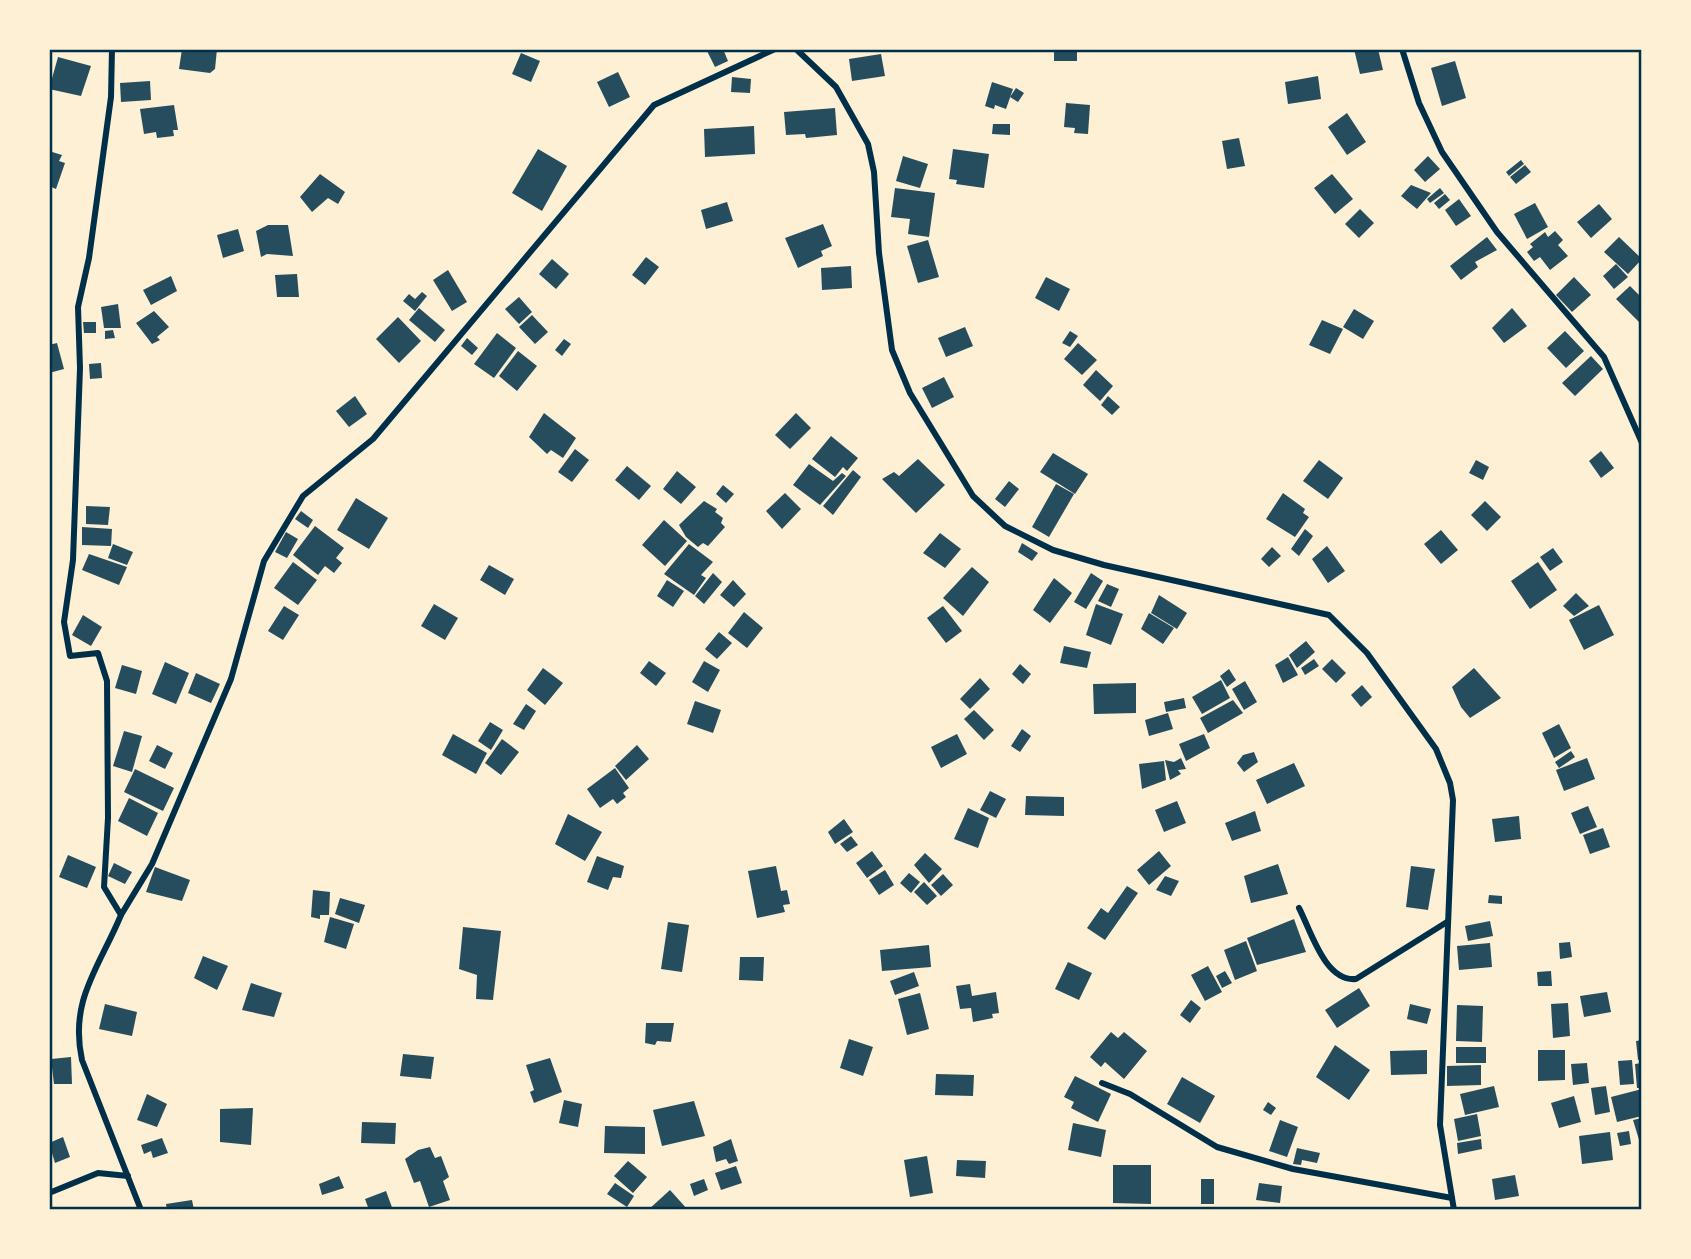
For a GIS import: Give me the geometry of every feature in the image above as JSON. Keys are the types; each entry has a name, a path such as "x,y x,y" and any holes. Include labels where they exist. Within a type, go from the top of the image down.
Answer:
{"street":[{"path":"112,49 111,97 89,258 78,307 80,368 73,560 64,622 70,656 98,653 107,681 108,818 104,887 121,915"},
{"path":"141,1210 82,1060 78,1016 86,989 121,915 152,864 231,679 264,561 303,496 373,439 654,106 775,49"},
{"path":"796,49 836,87 867,144 874,172 879,253 892,350 910,393 973,496 1005,526 1053,551 1189,585 1316,610 1339,622 1391,686 1436,750 1446,773 1452,800 1440,1125 1454,1210"},
{"path":"1402,49 1419,103 1442,152 1497,232 1604,356 1642,443"},
{"path":"1299,908 1334,973 1344,979 1356,978 1447,922"},
{"path":"1102,1083 1130,1094 1217,1147 1293,1170 1452,1198"},
{"path":"49,1193 98,1173 128,1176"}],"building":[{"path":"182,49 217,49 215,69 210,73 179,69"},
{"path":"706,49 723,49 728,61 715,67"},
{"path":"1054,49 1077,49 1077,61 1054,61"},
{"path":"1354,49 1378,49 1383,70 1360,74"},
{"path":"521,53 540,61 531,82 512,74"},
{"path":"881,54 885,76 852,81 849,59"},
{"path":"58,57 91,66 81,96 49,89"},
{"path":"1455,61 1466,98 1442,106 1431,68"},
{"path":"618,72 630,97 609,107 597,82"},
{"path":"1318,76 1321,99 1288,104 1285,82"},
{"path":"732,77 751,79 750,93 731,92"},
{"path":"150,81 151,100 121,102 120,83"},
{"path":"992,82 1013,89 1006,109 995,105 994,109 985,106"},
{"path":"1016,88 1024,93 1018,102 1010,97"},
{"path":"1066,103 1090,105 1088,134 1074,133 1075,128 1064,127"},
{"path":"174,105 178,130 173,130 174,136 157,138 156,132 144,134 140,109"},
{"path":"835,108 837,135 806,138 805,134 786,135 784,112"},
{"path":"1347,113 1366,142 1347,155 1328,127"},
{"path":"993,124 1010,124 1010,135 992,134"},
{"path":"754,126 755,154 705,157 704,129"},
{"path":"1239,138 1245,166 1227,169 1222,141"},
{"path":"538,149 567,166 542,211 512,193"},
{"path":"953,149 989,154 984,188 956,184 957,180 949,179"},
{"path":"49,151 62,155 59,161 65,163 56,189 49,186"},
{"path":"903,156 928,164 920,188 896,181"},
{"path":"1428,156 1440,169 1425,182 1414,170"},
{"path":"1521,160 1524,164 1509,176 1506,172"},
{"path":"1525,165 1531,172 1516,184 1510,177"},
{"path":"320,174 345,192 338,204 328,198 312,212 300,197"},
{"path":"1332,174 1353,199 1335,214 1314,188"},
{"path":"1411,185 1431,193 1417,209 1401,196"},
{"path":"895,188 935,193 929,237 908,234 910,219 891,217"},
{"path":"1440,188 1444,193 1430,203 1427,199"},
{"path":"1445,194 1450,200 1439,209 1434,203"},
{"path":"1459,199 1471,216 1456,226 1445,210"},
{"path":"727,202 733,221 706,229 701,210"},
{"path":"1535,203 1548,227 1527,239 1514,214"},
{"path":"1599,204 1612,219 1591,238 1577,222"},
{"path":"1360,209 1374,223 1359,238 1345,224"},
{"path":"823,224 832,246 821,251 823,256 798,268 785,238"},
{"path":"268,225 288,225 293,256 267,254 261,257 256,231"},
{"path":"238,229 244,251 223,258 217,235"},
{"path":"1555,231 1563,240 1558,245 1568,256 1550,270 1540,257 1534,261 1527,252 1533,247 1530,244 1545,232 1548,237"},
{"path":"1487,237 1497,250 1475,262 1478,267 1461,280 1450,266"},
{"path":"1619,237 1642,259 1628,274 1604,252"},
{"path":"928,240 939,277 918,283 907,246"},
{"path":"646,257 659,267 645,285 632,275"},
{"path":"552,259 569,274 556,289 539,274"},
{"path":"1616,264 1628,277 1614,289 1603,276"},
{"path":"851,266 852,288 822,290 821,268"},
{"path":"448,270 467,302 452,311 433,280"},
{"path":"297,274 299,297 277,297 275,275"},
{"path":"171,276 177,291 151,305 143,290"},
{"path":"1046,277 1070,289 1059,311 1035,298"},
{"path":"1574,277 1591,295 1572,312 1556,295"},
{"path":"1630,286 1642,298 1642,319 1639,322 1616,299"},
{"path":"422,292 427,296 415,311 403,301 409,294 415,299"},
{"path":"519,297 532,312 519,324 505,309"},
{"path":"118,304 121,328 104,328 101,307"},
{"path":"419,308 445,330 435,342 409,320"},
{"path":"1512,308 1527,326 1504,343 1492,328"},
{"path":"1354,309 1374,321 1363,339 1343,327"},
{"path":"154,311 169,327 157,337 160,340 152,344 136,323"},
{"path":"532,315 548,332 535,344 519,327"},
{"path":"398,317 421,341 399,363 376,339"},
{"path":"1322,320 1343,329 1330,354 1309,345"},
{"path":"83,322 96,322 96,333 84,333"},
{"path":"965,327 973,346 946,357 938,338"},
{"path":"113,330 115,338 105,339 105,331"},
{"path":"1070,331 1078,336 1070,347 1062,343"},
{"path":"1565,331 1584,351 1566,368 1547,348"},
{"path":"497,333 516,348 494,378 474,364"},
{"path":"467,338 478,348 472,355 461,346"},
{"path":"564,339 571,344 562,356 555,350"},
{"path":"57,343 64,369 49,373 49,345"},
{"path":"1078,343 1097,360 1082,375 1064,359"},
{"path":"518,351 537,366 517,391 499,376"},
{"path":"1591,356 1603,369 1575,396 1562,383"},
{"path":"101,363 102,378 90,379 89,364"},
{"path":"1096,370 1113,386 1100,401 1083,385"},
{"path":"944,377 954,397 932,408 922,388"},
{"path":"355,396 367,414 349,427 336,411"},
{"path":"1108,396 1120,407 1112,415 1101,405"},
{"path":"544,413 576,438 563,458 551,450 547,454 529,437"},
{"path":"796,413 811,428 790,449 775,435"},
{"path":"831,436 858,458 847,471 843,467 835,477 812,459"},
{"path":"575,449 589,460 572,482 558,472"},
{"path":"1601,451 1614,468 1601,478 1589,461"},
{"path":"1053,453 1088,474 1075,494 1040,472"},
{"path":"918,459 945,485 916,513 882,479 894,472 899,476"},
{"path":"1319,460 1343,478 1328,499 1303,481"},
{"path":"1476,460 1489,467 1483,480 1469,473"},
{"path":"809,464 833,481 842,473 846,476 820,505 793,485"},
{"path":"627,466 651,486 639,500 615,480"},
{"path":"853,470 861,477 833,515 823,506"},
{"path":"677,471 696,487 681,504 663,489"},
{"path":"1009,481 1019,489 1005,507 995,499"},
{"path":"1056,484 1074,494 1049,537 1032,527"},
{"path":"723,485 734,494 726,503 716,494"},
{"path":"785,493 801,509 782,529 766,511"},
{"path":"1283,493 1305,509 1303,513 1309,517 1295,537 1266,519"},
{"path":"356,498 388,518 369,549 337,530"},
{"path":"704,501 717,509 715,512 723,518 721,523 725,527 708,546 703,543 698,547 686,537 679,525"},
{"path":"1485,501 1501,517 1487,531 1471,515"},
{"path":"86,506 110,507 108,525 86,524"},
{"path":"301,511 313,520 308,528 295,519"},
{"path":"664,520 687,541 665,566 642,545"},
{"path":"315,526 344,548 336,558 342,563 334,573 325,566 318,575 293,555"},
{"path":"82,527 112,529 111,546 82,545"},
{"path":"1305,529 1313,536 1299,556 1291,549"},
{"path":"1441,530 1458,550 1441,564 1424,544"},
{"path":"286,532 298,539 287,558 275,552"},
{"path":"940,533 961,549 945,568 923,553"},
{"path":"1022,543 1038,553 1032,561 1018,552"},
{"path":"113,544 133,552 127,565 108,558"},
{"path":"689,544 713,562 701,575 706,578 694,595 664,574"},
{"path":"1327,546 1345,571 1328,583 1312,559"},
{"path":"1272,547 1281,556 1269,567 1261,559"},
{"path":"1553,548 1563,562 1550,571 1540,557"},
{"path":"89,554 127,567 119,585 82,570"},
{"path":"293,562 317,580 298,605 274,588"},
{"path":"1538,562 1557,590 1530,609 1511,581"},
{"path":"489,565 514,579 505,595 480,580"},
{"path":"972,567 989,582 963,616 943,598"},
{"path":"713,573 722,582 704,604 695,596"},
{"path":"1091,573 1103,581 1086,609 1074,602"},
{"path":"1054,578 1072,593 1050,623 1033,610"},
{"path":"667,580 684,591 673,607 657,596"},
{"path":"733,580 746,594 734,607 720,595"},
{"path":"1107,584 1119,589 1111,607 1098,601"},
{"path":"1576,593 1589,606 1574,616 1563,606"},
{"path":"1159,595 1187,613 1177,629 1151,613"},
{"path":"434,604 458,618 445,640 421,626"},
{"path":"1096,604 1123,614 1111,645 1086,635"},
{"path":"1599,605 1614,635 1584,650 1569,620"},
{"path":"284,606 299,615 283,640 268,631"},
{"path":"943,606 962,631 946,643 927,618"},
{"path":"744,612 763,628 747,648 728,633"},
{"path":"1149,613 1174,628 1163,644 1141,629"},
{"path":"83,615 102,627 91,646 72,635"},
{"path":"719,632 732,643 717,659 705,649"},
{"path":"1306,641 1315,652 1297,668 1289,655"},
{"path":"1064,646 1091,652 1087,668 1060,663"},
{"path":"1288,657 1298,675 1283,683 1275,665"},
{"path":"1314,659 1319,666 1305,675 1301,668"},
{"path":"1332,659 1346,673 1336,683 1322,669"},
{"path":"649,661 666,673 656,686 640,673"},
{"path":"704,661 720,670 708,692 692,682"},
{"path":"165,662 189,673 176,704 152,694"},
{"path":"1020,664 1031,674 1023,684 1012,674"},
{"path":"122,665 142,671 136,694 115,688"},
{"path":"543,668 563,683 545,705 527,690"},
{"path":"1474,668 1501,698 1470,718 1461,707 1452,687"},
{"path":"1229,669 1236,680 1227,687 1220,676"},
{"path":"196,673 220,684 211,703 188,693"},
{"path":"980,678 990,689 970,709 960,699"},
{"path":"1221,680 1230,698 1202,714 1192,697"},
{"path":"1245,681 1257,702 1244,710 1232,689"},
{"path":"1136,683 1136,713 1094,714 1093,684"},
{"path":"1362,685 1372,697 1361,707 1351,695"},
{"path":"1184,698 1186,708 1166,712 1164,702"},
{"path":"1233,700 1243,713 1208,733 1200,718"},
{"path":"695,701 721,710 713,733 687,724"},
{"path":"526,704 536,711 524,730 513,724"},
{"path":"974,710 994,730 984,740 964,719"},
{"path":"1168,713 1173,729 1149,736 1145,720"},
{"path":"490,722 503,730 491,750 478,741"},
{"path":"1559,724 1571,748 1554,758 1542,733"},
{"path":"1022,729 1031,736 1020,752 1011,746"},
{"path":"124,731 142,736 132,772 113,766"},
{"path":"453,734 487,753 476,774 442,755"},
{"path":"957,734 967,754 941,768 931,747"},
{"path":"1204,734 1210,748 1186,761 1179,744"},
{"path":"502,739 519,752 501,775 485,763"},
{"path":"157,745 173,753 165,769 149,761"},
{"path":"637,745 649,759 626,780 615,766"},
{"path":"1571,751 1575,757 1559,768 1555,762"},
{"path":"1254,752 1258,762 1244,772 1237,763 1243,755"},
{"path":"1181,758 1186,769 1178,770 1181,774 1170,780 1165,760 1174,762"},
{"path":"1587,758 1595,779 1564,791 1556,770"},
{"path":"1164,761 1166,780 1142,789 1139,764"},
{"path":"1294,763 1305,786 1267,804 1256,780"},
{"path":"615,768 629,788 623,793 626,797 617,804 613,799 600,808 587,789"},
{"path":"135,769 174,788 163,811 124,792"},
{"path":"990,791 1006,799 996,818 980,810"},
{"path":"1026,796 1064,797 1064,816 1025,815"},
{"path":"129,798 158,813 147,836 118,821"},
{"path":"1177,801 1186,823 1164,832 1155,810"},
{"path":"1588,806 1597,827 1580,834 1571,813"},
{"path":"968,808 989,818 978,848 954,839"},
{"path":"1255,811 1261,831 1232,841 1225,823"},
{"path":"568,814 602,832 585,861 555,844"},
{"path":"1519,816 1521,839 1495,842 1492,819"},
{"path":"844,819 853,832 835,844 828,832"},
{"path":"1603,828 1610,847 1590,854 1583,835"},
{"path":"851,836 858,845 847,852 840,844"},
{"path":"872,851 883,866 867,878 856,863"},
{"path":"1159,851 1171,866 1149,885 1137,870"},
{"path":"925,853 942,869 929,883 914,865"},
{"path":"68,855 96,867 87,888 59,877"},
{"path":"597,856 624,866 621,878 613,877 608,890 587,882"},
{"path":"114,863 132,872 125,884 108,876"},
{"path":"1278,864 1288,894 1251,903 1244,876"},
{"path":"776,866 781,891 787,890 790,904 783,905 785,912 757,918 748,871"},
{"path":"1411,866 1435,869 1428,910 1406,907"},
{"path":"155,867 190,880 182,901 146,892"},
{"path":"885,870 894,885 879,895 869,880"},
{"path":"909,873 920,882 911,893 900,883"},
{"path":"943,874 953,885 941,896 931,885"},
{"path":"1165,876 1179,881 1171,896 1156,890"},
{"path":"924,882 937,896 927,905 914,892"},
{"path":"1127,886 1138,893 1105,940 1087,928 1101,908 1108,913"},
{"path":"313,890 330,892 329,915 320,915 320,919 311,917"},
{"path":"1489,895 1502,896 1502,904 1488,903"},
{"path":"340,898 365,905 359,923 335,914"},
{"path":"330,917 354,924 346,949 324,942"},
{"path":"1294,919 1306,952 1257,965 1247,938"},
{"path":"1490,921 1493,936 1468,941 1465,926"},
{"path":"668,922 689,925 682,972 661,969"},
{"path":"463,927 501,931 493,1000 476,999 477,975 459,969"},
{"path":"1246,941 1257,971 1235,980 1224,950"},
{"path":"1570,942 1572,957 1560,959 1559,943"},
{"path":"1490,943 1492,967 1459,970 1457,946"},
{"path":"929,945 931,967 882,971 880,950"},
{"path":"203,956 228,966 217,990 194,978"},
{"path":"740,957 764,957 763,981 739,980"},
{"path":"1068,962 1092,973 1079,1000 1055,989"},
{"path":"1208,966 1222,992 1205,1001 1191,975"},
{"path":"1225,971 1232,983 1222,988 1216,976"},
{"path":"1551,971 1552,986 1538,986 1537,972"},
{"path":"914,972 919,986 895,995 890,981"},
{"path":"251,983 282,993 274,1017 242,1010"},
{"path":"970,984 972,996 996,992 999,1013 992,1014 993,1018 973,1022 971,1008 960,1009 956,986"},
{"path":"1359,988 1370,1006 1337,1028 1325,1010"},
{"path":"1607,992 1611,1012 1584,1017 1580,996"},
{"path":"920,993 929,1029 907,1035 898,999"},
{"path":"1191,1000 1201,1008 1190,1023 1180,1015"},
{"path":"1568,1003 1570,1036 1553,1038 1551,1004"},
{"path":"105,1004 137,1012 132,1036 99,1029"},
{"path":"1410,1004 1431,1009 1427,1024 1407,1019"},
{"path":"1457,1005 1483,1006 1482,1042 1456,1041"},
{"path":"646,1023 674,1023 671,1042 657,1041 655,1045 645,1043"},
{"path":"1111,1032 1118,1038 1124,1032 1147,1051 1124,1079 1105,1062 1101,1067 1090,1057"},
{"path":"849,1039 873,1047 863,1076 840,1068"},
{"path":"1642,1040 1642,1059 1638,1060 1636,1041"},
{"path":"1335,1045 1370,1070 1349,1100 1316,1077"},
{"path":"1456,1047 1486,1047 1486,1063 1456,1063"},
{"path":"1427,1050 1427,1074 1391,1075 1390,1051"},
{"path":"1538,1050 1565,1050 1565,1080 1538,1081"},
{"path":"403,1054 434,1057 431,1079 400,1076"},
{"path":"71,1057 72,1084 54,1084 51,1059"},
{"path":"550,1058 562,1092 534,1103 530,1092 534,1090 526,1065"},
{"path":"1632,1060 1634,1084 1620,1085 1618,1061"},
{"path":"1587,1063 1589,1083 1573,1085 1571,1064"},
{"path":"1642,1063 1642,1088 1637,1088 1635,1064"},
{"path":"1481,1065 1481,1085 1447,1086 1447,1066"},
{"path":"936,1074 974,1075 973,1096 935,1095"},
{"path":"1075,1076 1111,1094 1098,1122 1071,1108 1074,1102 1064,1097"},
{"path":"1182,1077 1215,1096 1200,1123 1167,1104"},
{"path":"1494,1086 1499,1107 1465,1115 1460,1094"},
{"path":"1606,1086 1610,1112 1595,1115 1591,1088"},
{"path":"1642,1089 1642,1116 1617,1122 1611,1097"},
{"path":"147,1094 167,1104 157,1127 137,1120"},
{"path":"1574,1096 1581,1122 1559,1128 1551,1103"},
{"path":"564,1100 582,1104 578,1127 559,1123"},
{"path":"694,1101 705,1136 662,1146 653,1110"},
{"path":"1268,1102 1276,1108 1271,1115 1263,1110"},
{"path":"253,1108 251,1145 220,1142 220,1109"},
{"path":"1477,1114 1481,1136 1458,1141 1454,1119"},
{"path":"1642,1118 1642,1143 1640,1143 1633,1120"},
{"path":"1280,1120 1298,1127 1287,1157 1269,1151"},
{"path":"362,1122 396,1123 395,1144 361,1143"},
{"path":"1073,1123 1106,1130 1101,1157 1068,1150"},
{"path":"605,1126 645,1127 645,1154 604,1153"},
{"path":"1629,1131 1631,1144 1620,1146 1617,1133"},
{"path":"1610,1132 1613,1160 1582,1164 1579,1136"},
{"path":"63,1137 70,1157 55,1163 49,1143"},
{"path":"162,1138 168,1153 153,1158 151,1151 144,1154 141,1145"},
{"path":"731,1139 738,1161 729,1164 726,1159 716,1162 713,1147"},
{"path":"1481,1139 1482,1149 1458,1154 1457,1143"},
{"path":"430,1147 435,1158 441,1156 449,1177 443,1181 450,1200 429,1207 420,1181 414,1183 405,1159 418,1150"},
{"path":"1297,1148 1320,1153 1317,1163 1302,1160 1301,1165 1293,1164"},
{"path":"927,1156 933,1193 910,1197 904,1160"},
{"path":"957,1160 986,1161 985,1178 956,1176"},
{"path":"628,1161 647,1177 633,1193 614,1176"},
{"path":"1113,1165 1151,1165 1151,1204 1113,1203"},
{"path":"736,1166 742,1183 721,1190 715,1173"},
{"path":"1515,1175 1519,1196 1495,1200 1492,1179"},
{"path":"339,1176 344,1188 322,1195 319,1184"},
{"path":"704,1179 708,1190 694,1196 690,1184"},
{"path":"1201,1179 1214,1179 1214,1204 1201,1204"},
{"path":"615,1183 634,1196 627,1207 607,1194"},
{"path":"1259,1183 1282,1186 1280,1203 1256,1200"},
{"path":"670,1190 688,1210 648,1210"},
{"path":"386,1191 393,1210 369,1210 365,1199"},
{"path":"192,1200 194,1210 167,1210 166,1204"}]}
